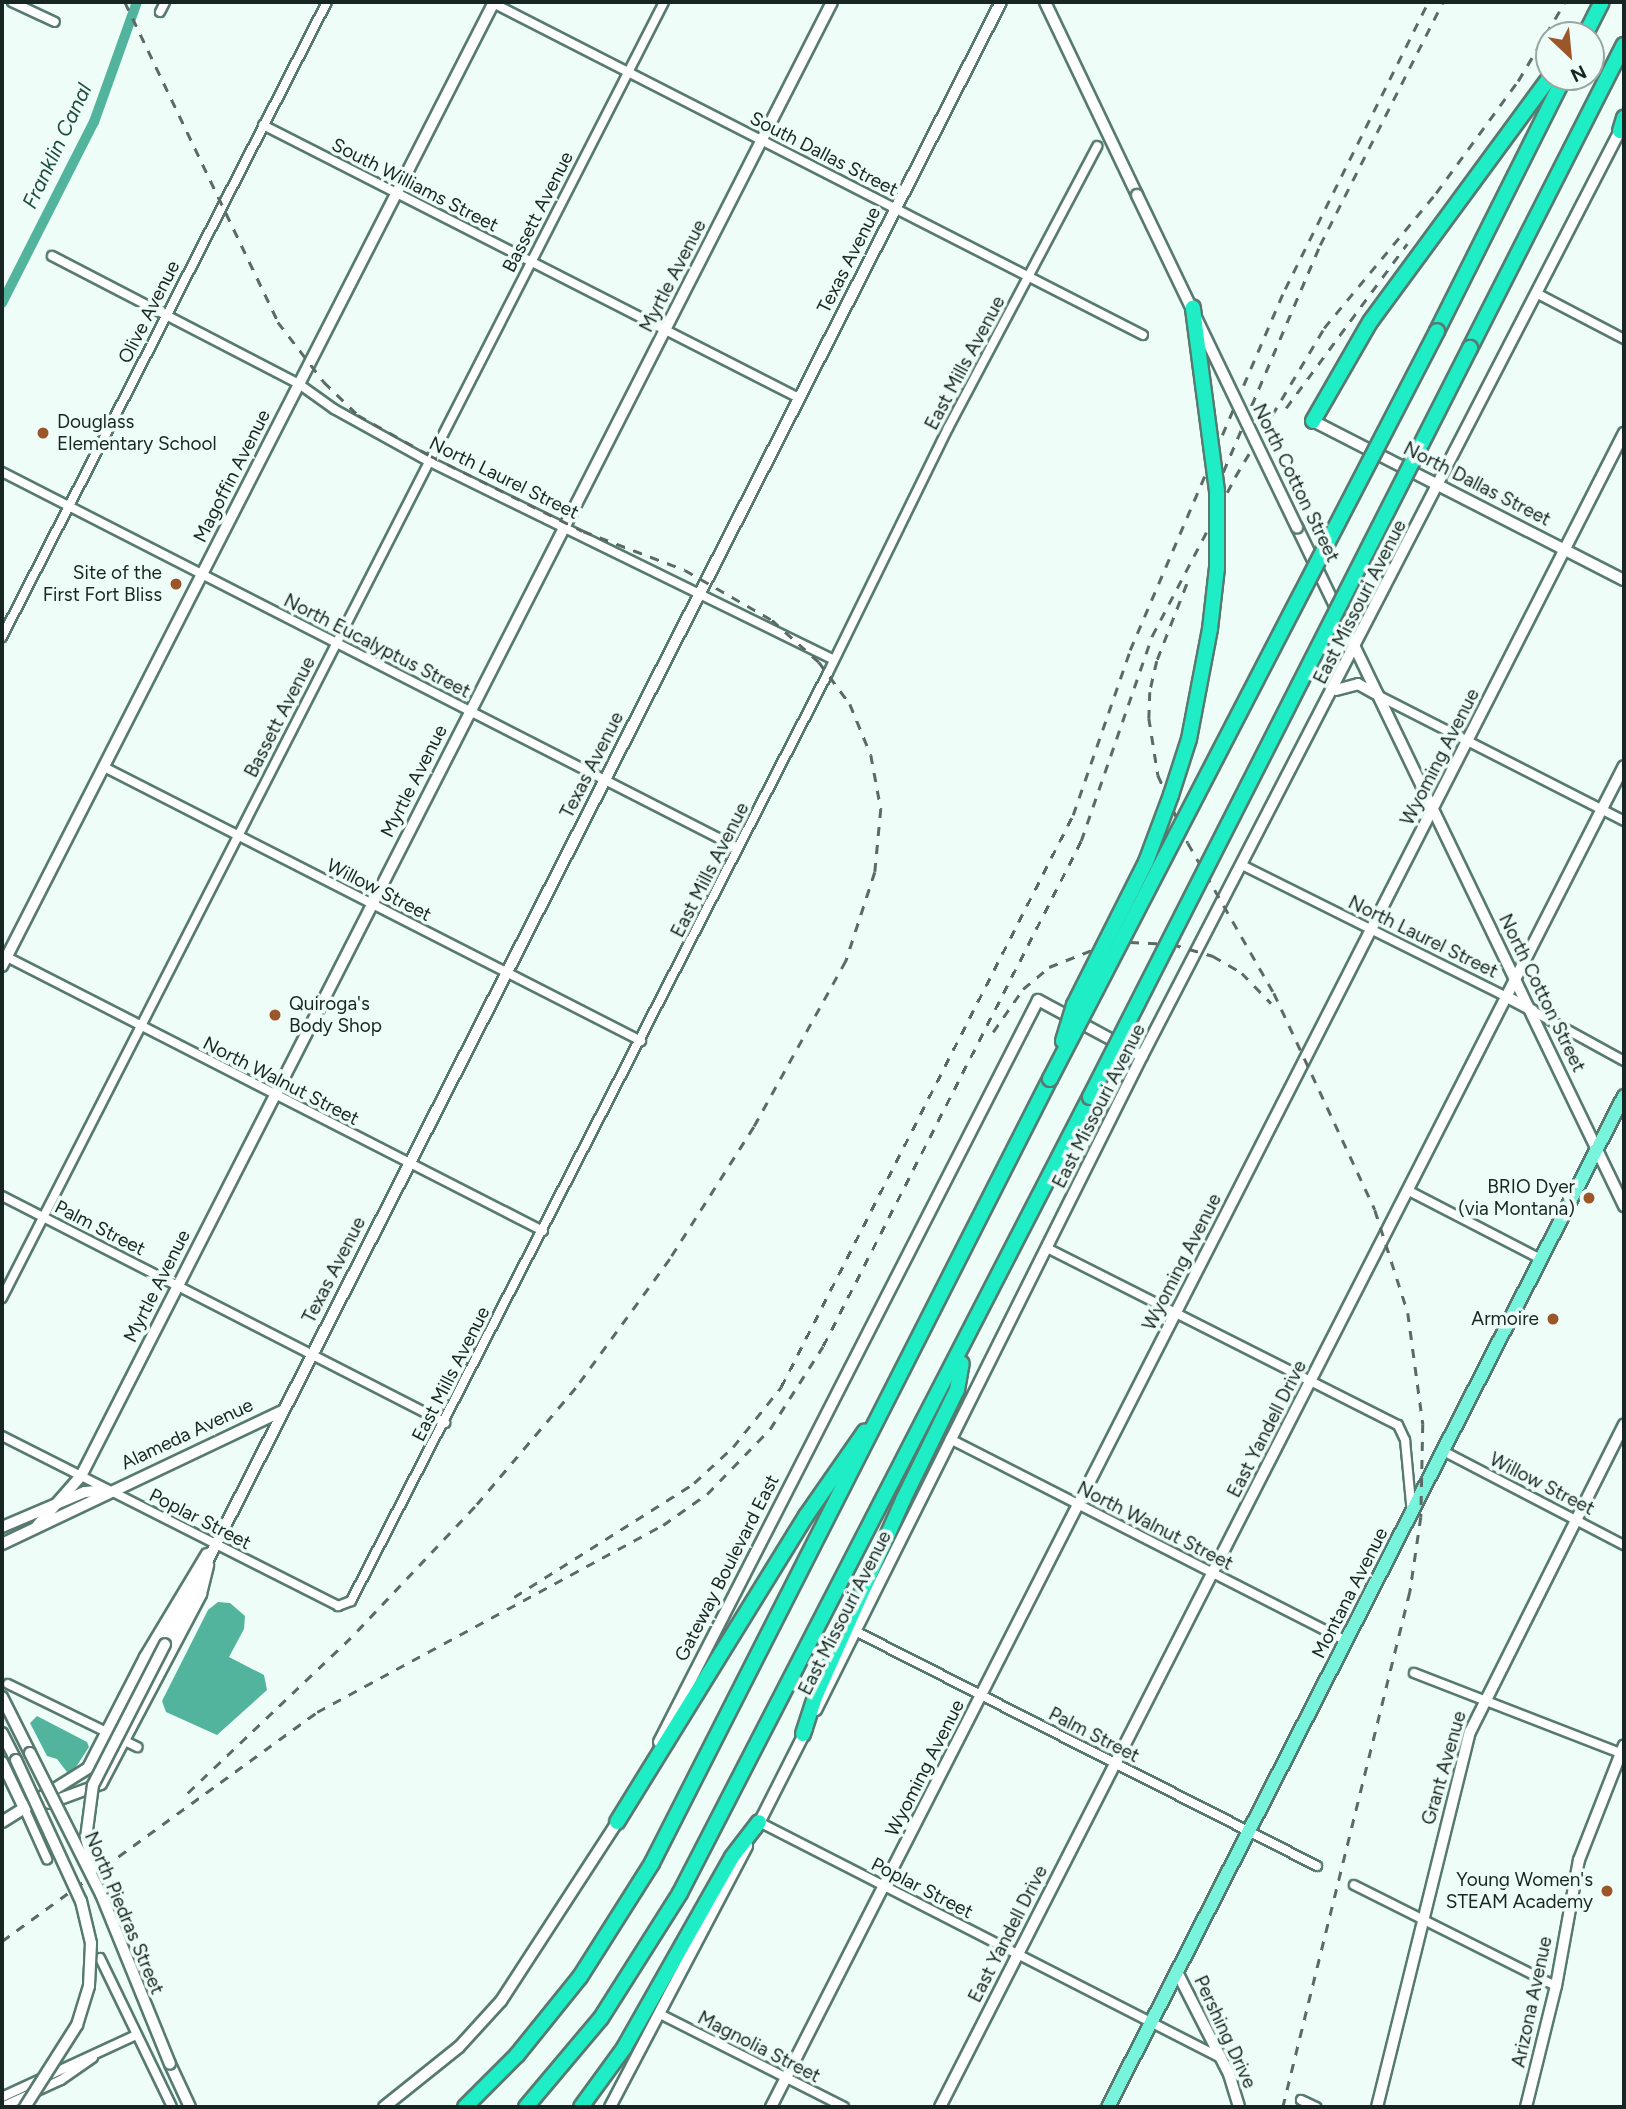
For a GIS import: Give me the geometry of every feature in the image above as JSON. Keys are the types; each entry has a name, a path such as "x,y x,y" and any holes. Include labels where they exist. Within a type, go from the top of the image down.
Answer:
{"highway":[{"path":"1589,21 1601,3"},
{"path":"1592,21 1601,3"},
{"path":"526,2107 601,2018 668,1913 964,1349 1624,45"},
{"path":"1313,421 1370,323 1540,91"},
{"path":"465,2107 517,2055 565,1996 653,1863 1051,1079 1437,331 1557,91"},
{"path":"1051,1079 1074,1005 1155,839 1198,699 1217,568 1217,491 1193,308"},
{"path":"803,1734 815,1697 903,1500 957,1390 964,1349"},
{"path":"617,1822 806,1516 896,1386"},
{"path":"581,2107 624,2049 732,1857 759,1822"}],"main road":[{"name":"Texas Avenue","path":"213,1545 1001,2"},
{"name":"North Cotton Street","path":"1045,2 1533,1011 1624,1206"},
{"name":"East Missouri Avenue","path":"610,2107 857,1632 950,1439 1142,1056 1356,649 1623,124"},
{"name":"North Dallas Street","path":"1313,421 1440,483 1624,580"},
{"path":"1333,691 1350,683 1379,696"},
{"name":"Gateway Boulevard East","path":"384,2107 440,2064 501,2001 617,1822 1038,1000 1142,1056"},
{"name":"Montana Avenue","path":"1108,2107 1624,1096"},
{"name":"Alameda Avenue","path":"2,1544 108,1490 280,1412"},
{"name":"Grant Avenue","path":"1377,2107 1465,1745 1482,1702 1624,1424"},
{"name":"Alameda Avenue","path":"2,1527 62,1500 108,1490"},
{"path":"101,1894 86,1838 91,1793 101,1765 165,1644 213,1545"},
{"name":"North Piedras Street","path":"2,1696 101,1894 190,2107"},
{"name":"North Piedras Street","path":"2,1734 81,1900 91,1943 89,1986 77,2025 25,2107"},
{"name":"Arizona Avenue","path":"1526,2107 1556,1986 1578,1860 1623,1751"}],"street":[{"path":"12,2 55,22"},
{"path":"160,12 165,2"},
{"name":"Olive Avenue","path":"2,637 327,2"},
{"name":"South Dallas Street","path":"493,2 1143,335"},
{"name":"Magoffin Avenue","path":"4,961 493,2"},
{"name":"Bassett Avenue","path":"2,1298 664,2"},
{"name":"Myrtle Avenue","path":"34,1529 81,1476 832,2"},
{"name":"South Williams Street","path":"263,125 799,398"},
{"name":"East Mills Avenue","path":"347,1605 445,1423 1028,276 1097,146"},
{"name":"North Laurel Street","path":"52,256 164,317 299,384 428,461 833,659"},
{"path":"1538,294 1624,339"},
{"name":"Wyoming Avenue","path":"771,2107 1624,433"},
{"name":"North Eucalyptus Street","path":"2,472 603,782 738,848"},
{"path":"1379,696 1624,821"},
{"name":"Willow Street","path":"104,766 641,1041"},
{"name":"East Yandell Drive","path":"940,2107 1518,980 1624,766"},
{"name":"North Laurel Street","path":"1242,865 1371,932 1575,1031 1624,1061"},
{"name":"North Walnut Street","path":"4,961 140,1026 543,1231"},
{"path":"1409,1191 1541,1259"},
{"name":"Palm Street","path":"2,1196 445,1423"},
{"path":"1047,1248 1312,1382 1402,1431 1412,1515"},
{"name":"Poplar Street","path":"2,1436 213,1545 338,1606 347,1605"},
{"name":"North Walnut Street","path":"950,1439 1346,1641"},
{"name":"Willow Street","path":"1444,1452 1624,1545"},
{"name":"Texas Avenue","path":"25,1810 86,1771 186,1585 213,1545"},
{"name":"Texas Avenue","path":"25,1810 97,1788 201,1594 213,1545"},
{"name":"Palm Street","path":"857,1632 1317,1866"},
{"path":"1414,1673 1482,1702 1623,1751"},
{"path":"8,1684 137,1747"},
{"path":"2,1762 47,1859"},
{"path":"2,1822 25,1810"},
{"name":"Poplar Street","path":"759,1822 1221,2058"},
{"path":"1354,1885 1556,1986"},
{"name":"North Piedras Street","path":"100,1958 172,2107"},
{"name":"Pershing Drive","path":"1177,1972 1221,2058 1239,2107"},
{"name":"Magnolia Street","path":"660,2014 844,2107"},
{"path":"2,2107 61,2080 95,2056 136,2035"},
{"path":"2,2097 68,2064 95,2056"},
{"path":"1301,2100 1316,2107"}],"shaded area":[{"path":"218,1602 230,1603 245,1616 244,1629 229,1657 264,1675 267,1690 217,1735 166,1712 162,1701 208,1610"},
{"path":"37,1716 87,1742 89,1747 74,1770 67,1772 57,1759 47,1756 30,1723"}],"waterway":[{"name":"Franklin Canal","path":"2,303 94,122 137,2"}],"railway":[{"path":"125,2 278,322 324,382 358,415 431,456 583,531 685,570 772,620 819,662 850,704 871,755 881,809 875,872 846,961 754,1127 670,1259 576,1388 475,1507 351,1638 185,1796"},
{"path":"514,1597 694,1483 733,1447 781,1387 1073,815 1130,650 1285,289 1428,2"},
{"path":"1209,505 1320,245 1443,2"},
{"path":"2,1941 317,1712 663,1525 707,1494 770,1429 823,1346 1081,841 1152,636 1235,477 1324,328 1436,193 1518,81 1565,2"},
{"path":"1286,408 1407,244"},
{"path":"1187,584 1157,661 1150,692 1149,718 1158,775 1188,843 1274,993 1375,1210 1408,1313 1423,1424 1421,1517 1410,1592 1283,2107"},
{"path":"993,1032 1023,989 1049,967 1097,948 1130,942 1172,944 1213,956 1242,973 1271,1003"}],"place":[{"name":"Douglass Elementary School","path":"43,433"},
{"name":"Site of the First Fort Bliss","path":"176,584"},
{"name":"Quiroga's Body Shop","path":"275,1015"},
{"name":"BRIO Dyer (via Montana)","path":"1589,1198"},
{"name":"Armoire","path":"1553,1319"},
{"name":"Young Women's STEAM Academy","path":"1607,1891"}]}
